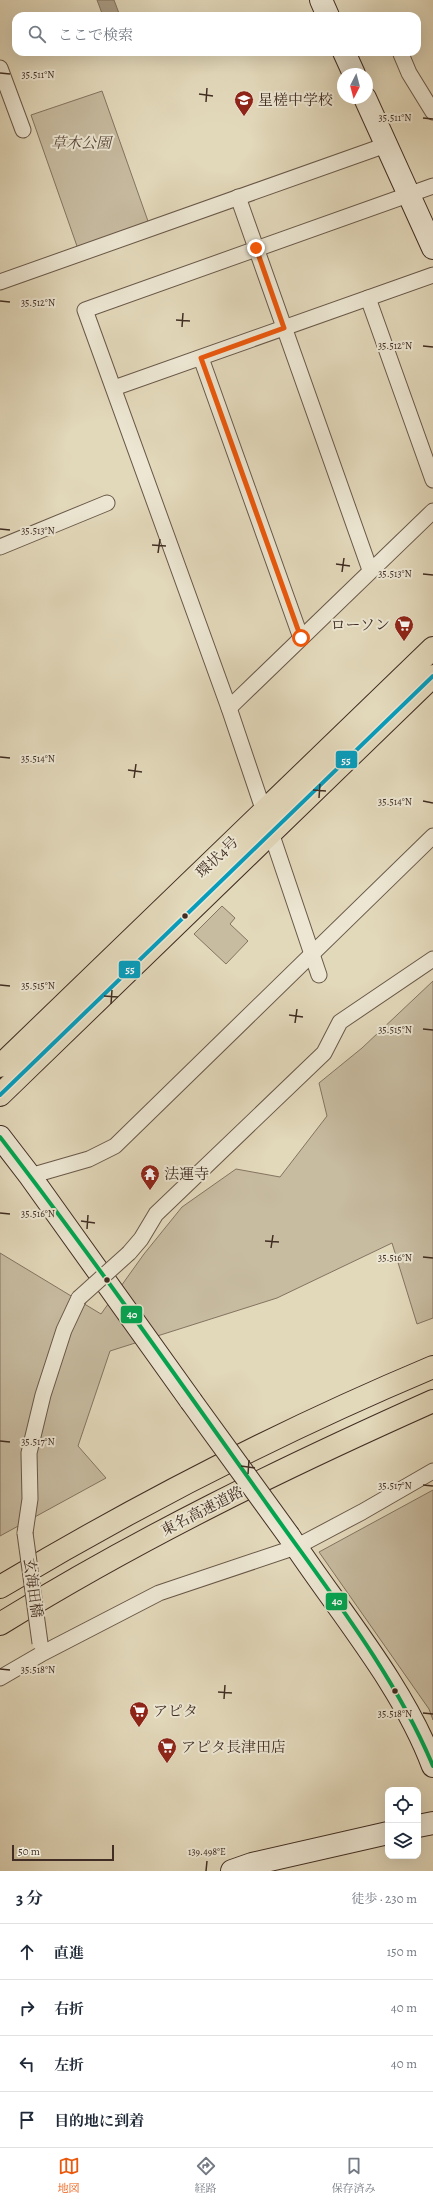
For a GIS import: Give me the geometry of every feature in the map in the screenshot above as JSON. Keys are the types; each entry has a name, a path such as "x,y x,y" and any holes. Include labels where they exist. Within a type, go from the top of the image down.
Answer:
{"main road":[{"name":"環状4号","path":"0,1066 433,648"},
{"name":"環状4号","path":"0,1095 433,676"},
{"path":"0,1587 163,1494 268,1440 433,1367"},
{"name":"東名高速道路","path":"0,1624 105,1562 195,1514 278,1472 433,1401"}],"street":[{"path":"321,0 326,12"},
{"path":"346,56 351,68"},
{"path":"402,56 409,73 433,112"},
{"path":"0,68 23,130"},
{"path":"367,104 433,248"},
{"path":"0,282 386,145"},
{"path":"319,975 229,708 85,310 433,186"},
{"path":"238,197 370,570"},
{"path":"114,388 433,275"},
{"path":"368,298 433,480"},
{"path":"201,358 301,638"},
{"path":"0,547 107,503"},
{"path":"229,708 370,570 433,511"},
{"path":"30,1176 89,1159 115,1146 433,836"},
{"name":"玄海田橋","path":"41,1648 25,1533 30,1499 29,1453 44,1395 64,1330 79,1298 129,1253 141,1239 156,1214 324,1053 337,1017 433,959"},
{"path":"0,1137 30,1176 293,1542 412,1718 433,1766"},
{"path":"0,1678 41,1648 158,1593 293,1542 362,1512 433,1472"},
{"path":"421,1825 433,1823"},
{"path":"232,1871 252,1864 385,1834"}],"green space":[{"name":"草木公園","path":"102,91 149,224 78,249 31,115"},
{"path":"222,906 235,918 230,924 248,941 226,964 194,934"},
{"path":"433,981 433,1318 417,1324 392,1243 277,1298 110,1351 78,1446 106,1478 0,1536 0,1253 101,1314 144,1254 182,1207 236,1169 280,1177 327,1116 319,1083 362,1048"},
{"path":"433,1490 433,1720 429,1709 319,1552"}],"shaded area":[{"path":"97,0 114,0 118,12 102,12"}],"transit line":[{"name":"55","path":"0,1095 433,676"},
{"name":"40","path":"0,1137 69,1228 336,1600 358,1632 399,1698 433,1766"}],"place":[{"name":"星槎中学校","path":"244,117"},
{"name":"ローソン","path":"404,642"},
{"name":"法運寺","path":"150,1191"},
{"name":"アピタ","path":"139,1728"},
{"name":"アピタ長津田店","path":"167,1764"}],"route":[{"path":"256,248 284,328 201,358 301,638"}]}
